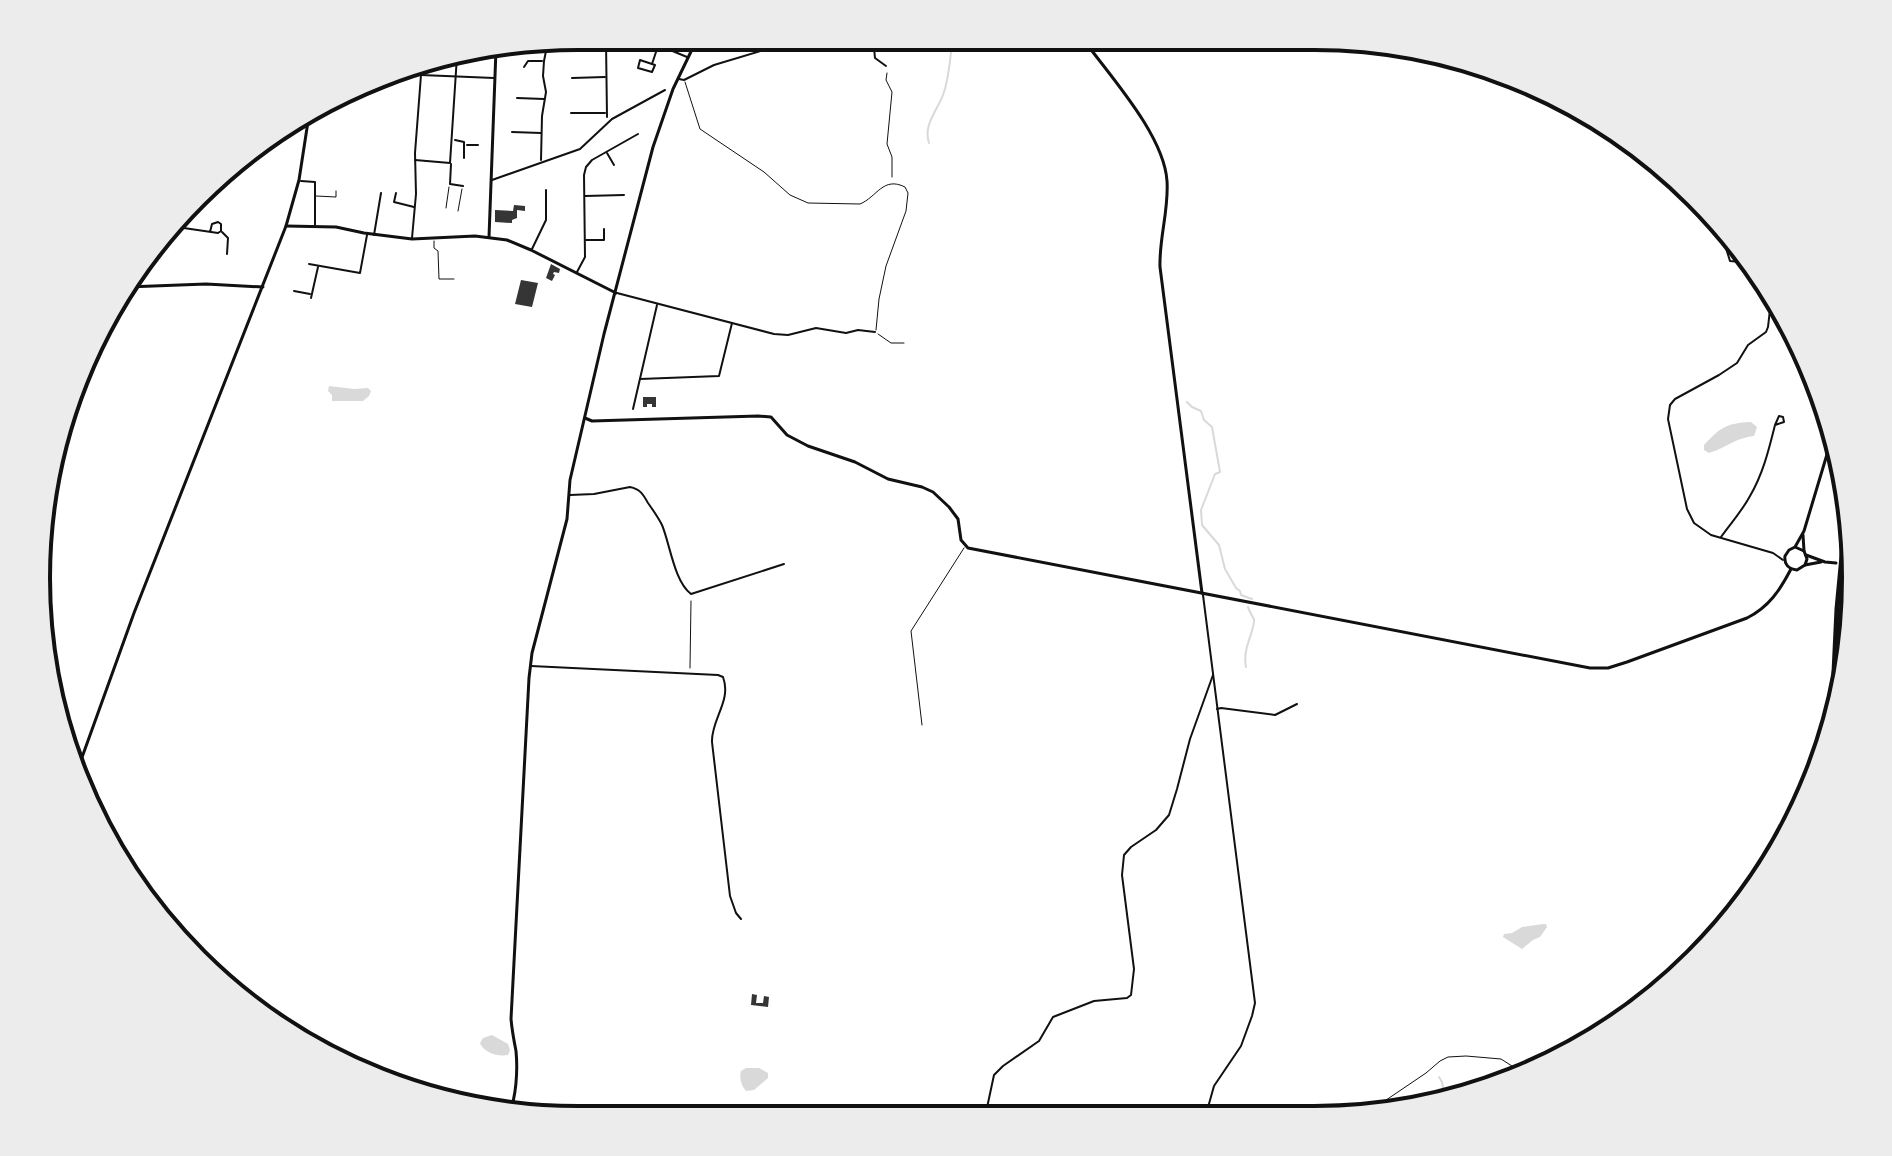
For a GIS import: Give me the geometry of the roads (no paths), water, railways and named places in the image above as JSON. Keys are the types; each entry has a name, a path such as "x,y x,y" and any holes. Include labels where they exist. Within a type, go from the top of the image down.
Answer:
{"highway":[{"path":"1834,665 1842,561"}],"street":[{"path":"571,113 607,115 606,50"},
{"path":"652,64 655,50"},
{"path":"671,50 688,57"},
{"path":"513,1101 516,1053 511,1019 530,666 567,519 570,480 653,147 661,120 692,50"},
{"path":"681,79 764,50"},
{"path":"874,50 875,58 886,66"},
{"path":"987,1106 994,1075 1039,1041 1053,1017 1094,1001 1131,995 1134,969 1122,875 1124,855 1156,830 1169,815 1190,739 1212,686 1160,267 1167,198 1164,164 1152,132 1091,50"},
{"path":"541,161 546,51"},
{"path":"489,237 496,57"},
{"path":"524,67 528,61 544,61"},
{"path":"457,64 450,184 463,186"},
{"path":"412,239 421,75 495,78"},
{"path":"572,78 606,77"},
{"path":"491,181 580,149 612,119 665,90"},
{"path":"517,98 545,99"},
{"path":"82,758 134,613 286,226 299,180 307,125"},
{"path":"512,132 542,133"},
{"path":"577,273 585,257 584,175 588,164 638,134"},
{"path":"452,140 462,141 465,145 478,145"},
{"path":"464,158 465,145"},
{"path":"607,152 614,165"},
{"path":"415,160 450,163"},
{"path":"299,180 315,182 315,227"},
{"path":"531,250 546,220 546,190"},
{"path":"374,235 381,193"},
{"path":"396,193 394,202 415,207"},
{"path":"584,196 624,195"},
{"path":"210,232 214,223 221,224 221,231 228,238 227,254"},
{"path":"286,226 336,227 412,239 489,237 507,240 616,293 732,323 788,335 816,328 846,333 858,330 875,332"},
{"path":"183,228 221,231"},
{"path":"585,240 604,240 604,229"},
{"path":"309,264 360,273 367,234"},
{"path":"294,291 311,296 318,266"},
{"path":"138,287 206,284 263,287"},
{"path":"633,409 657,304"},
{"path":"1770,312 1766,332 1748,345 1737,363 1675,399 1670,405 1668,419 1691,519 1701,530 1773,553 1791,569"},
{"path":"640,379 719,376 732,323"},
{"path":"585,418 592,421 771,417 784,432 808,446 855,462 888,479 933,492 958,519 965,547 1600,669 1754,615 1774,597 1791,569"},
{"path":"1721,538 1755,487 1775,425"},
{"path":"1773,553 1786,552 1795,547 1804,531 1827,454"},
{"path":"569,495 594,494 623,487 641,492 660,521 678,576 691,594 784,564"},
{"path":"1804,531 1805,565"},
{"path":"1795,547 1825,562"},
{"path":"1784,560 1786,552"},
{"path":"1791,569 1825,562 1836,563"},
{"path":"530,666 723,677 725,697 712,734 730,896 741,919"},
{"path":"1208,1106 1214,1086 1241,1046 1255,1003 1212,686"},
{"path":"1217,709 1275,715 1297,704"}],"lane":[{"path":"681,79 700,129 764,172 790,195 808,203 860,204 881,188 892,184 901,184 907,190 906,211 886,266 875,332 891,343 904,343"},
{"path":"446,208 450,184"},
{"path":"458,211 463,186"},
{"path":"316,196 336,197 336,191"},
{"path":"434,238 439,279 454,279"},
{"path":"922,725 911,631 965,547"},
{"path":"1385,1101 1448,1057 1501,1059 1513,1067"}],"waterway":[{"path":"929,143 929,124 945,89 951,50"},
{"path":"1187,402 1201,411 1204,420 1212,427 1220,472 1215,474 1201,510 1202,525 1219,545 1225,569 1236,588 1241,595 1252,599"},
{"path":"1246,667 1254,619 1248,607"},
{"path":"1439,1077 1443,1090"}]}
